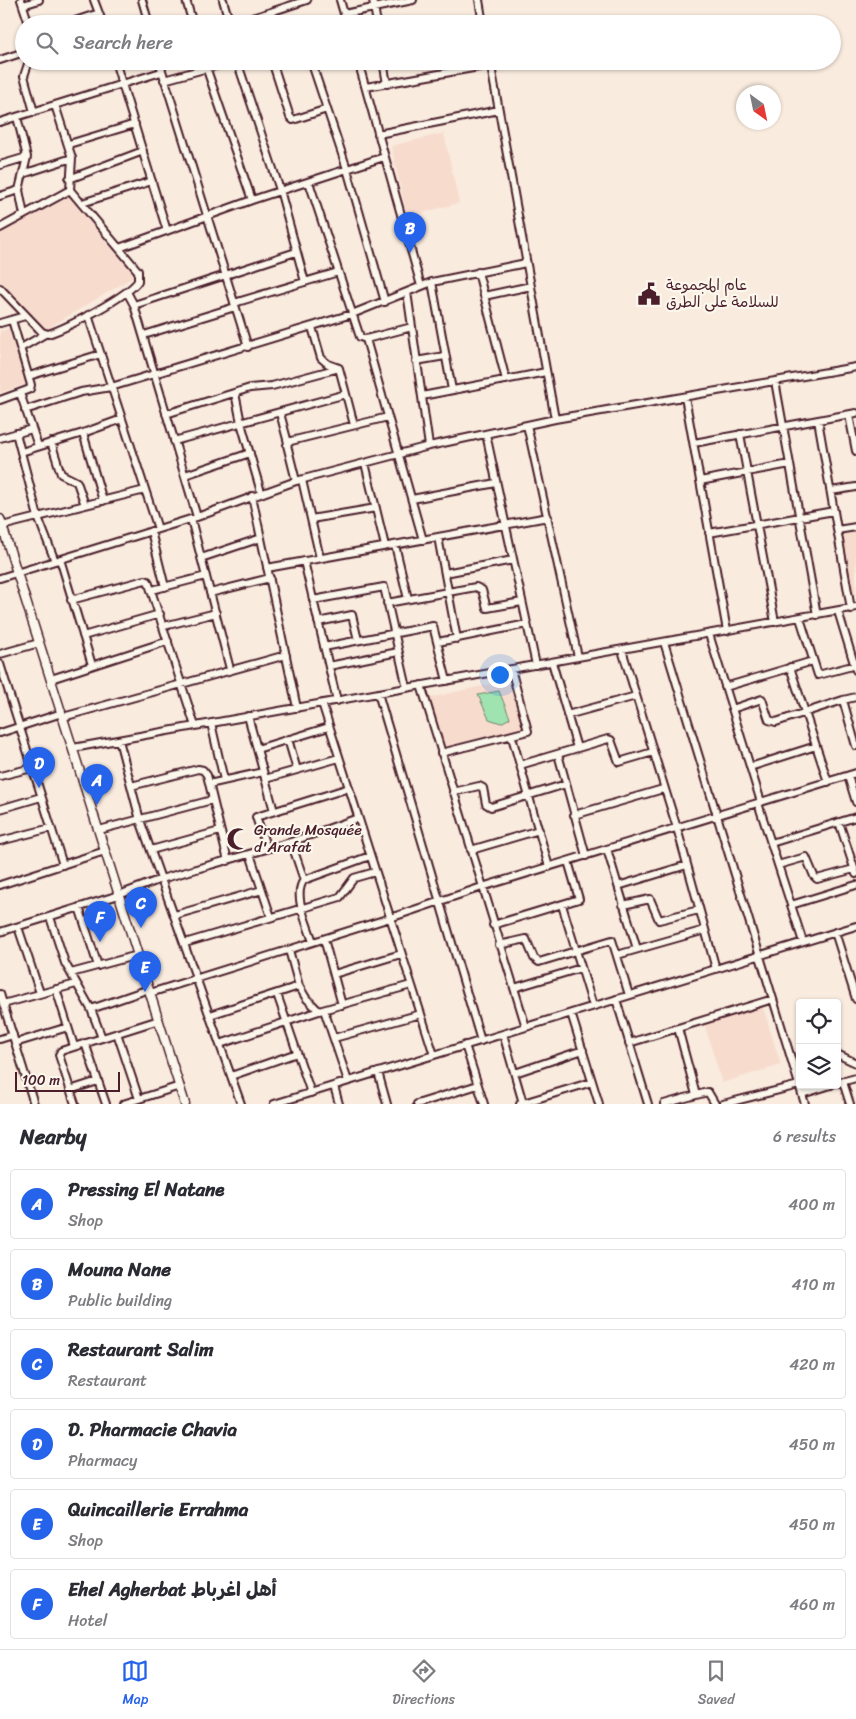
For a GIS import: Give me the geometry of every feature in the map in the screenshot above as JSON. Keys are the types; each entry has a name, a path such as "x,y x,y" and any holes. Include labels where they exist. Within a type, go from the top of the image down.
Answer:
{"street":[{"path":"22,3 39,0"},
{"path":"94,0 100,15"},
{"path":"142,0 146,15"},
{"path":"186,0 190,15"},
{"path":"223,0 227,15"},
{"path":"261,15 307,0"},
{"path":"340,0 344,14 413,0"},
{"path":"373,0 376,15"},
{"path":"479,0 482,15"},
{"path":"91,15 99,12"},
{"path":"0,60 15,55"},
{"path":"26,70 24,76 34,112"},
{"path":"118,70 167,231"},
{"path":"164,80 196,70"},
{"path":"207,70 252,200"},
{"path":"238,70 280,190 305,282"},
{"path":"275,70 290,117 294,120 327,109"},
{"path":"314,70 347,169 385,302"},
{"path":"361,70 421,286"},
{"path":"385,70 387,84"},
{"path":"366,87 456,70"},
{"path":"491,70 555,419"},
{"path":"0,122 161,72 209,216 248,347"},
{"path":"21,348 127,292 135,286 140,276 138,271 70,190 69,179 72,158 55,105"},
{"path":"378,134 499,110"},
{"path":"17,117 27,157 19,190 24,215"},
{"path":"69,144 135,124"},
{"path":"69,179 143,151"},
{"path":"119,248 280,190 384,156"},
{"path":"0,165 27,157"},
{"path":"22,174 72,158"},
{"path":"82,203 152,181"},
{"path":"309,182 360,337 366,339 412,327"},
{"path":"0,196 19,190"},
{"path":"0,228 70,190"},
{"path":"134,305 296,252"},
{"path":"25,410 81,392 111,386 312,327 385,302 432,282 526,264"},
{"path":"144,335 338,272"},
{"path":"478,272 506,380"},
{"path":"432,282 452,390"},
{"path":"484,296 531,286"},
{"path":"0,288 25,316 45,334"},
{"path":"127,292 134,305 144,335 185,475 201,558 230,669"},
{"path":"406,292 429,446"},
{"path":"88,314 145,490 165,587"},
{"path":"0,324 25,316"},
{"path":"0,400 30,389 31,385 12,320"},
{"path":"312,327 321,358 328,364 339,368"},
{"path":"366,339 423,540"},
{"path":"29,376 100,354"},
{"path":"416,360 445,356"},
{"path":"0,578 194,518 261,492 299,480 429,446 555,419 856,367"},
{"path":"166,414 250,388 272,386 339,368"},
{"path":"339,368 354,425"},
{"path":"422,396 546,372"},
{"path":"775,381 817,615"},
{"path":"20,393 38,446"},
{"path":"235,393 241,423 261,492"},
{"path":"174,441 346,394"},
{"path":"685,397 727,631"},
{"path":"280,413 311,519 320,558"},
{"path":"694,443 853,414 856,451"},
{"path":"288,443 388,417"},
{"path":"21,452 122,419"},
{"path":"72,748 853,608 818,420"},
{"path":"527,425 578,657"},
{"path":"0,438 32,429"},
{"path":"16,433 38,517 57,560 92,665"},
{"path":"82,433 102,501"},
{"path":"486,434 536,665"},
{"path":"740,434 775,622"},
{"path":"51,442 61,474 77,482 85,505"},
{"path":"185,475 250,453"},
{"path":"365,463 385,546"},
{"path":"700,481 790,464"},
{"path":"412,499 496,483"},
{"path":"831,491 856,487"},
{"path":"145,490 2,527 185,1104"},
{"path":"252,496 298,708"},
{"path":"311,519 376,508"},
{"path":"710,533 834,511"},
{"path":"267,568 548,517"},
{"path":"837,530 856,526"},
{"path":"438,537 457,639"},
{"path":"201,558 261,538"},
{"path":"395,545 408,599"},
{"path":"445,573 513,560"},
{"path":"304,561 337,701"},
{"path":"152,590 206,576"},
{"path":"210,593 270,578"},
{"path":"71,600 145,580 152,590 195,726"},
{"path":"313,600 382,586 385,588 407,688"},
{"path":"387,603 480,587 485,606 490,609 522,602"},
{"path":"800,618 817,672 822,675 856,667 838,611"},
{"path":"164,626 216,613"},
{"path":"83,636 160,614"},
{"path":"318,622 352,615 358,640"},
{"path":"438,642 526,624"},
{"path":"324,647 433,626 447,681"},
{"path":"709,634 771,843 803,942"},
{"path":"51,679 168,641"},
{"path":"664,642 796,1076"},
{"path":"0,654 39,643"},
{"path":"848,645 856,643"},
{"path":"622,650 677,828 716,969"},
{"path":"329,666 398,652"},
{"path":"0,733 19,726 286,655"},
{"path":"725,686 813,661"},
{"path":"552,662 577,748"},
{"path":"0,664 63,865"},
{"path":"790,667 828,782"},
{"path":"441,753 526,734 528,729 511,669"},
{"path":"421,685 499,945 526,1026"},
{"path":"378,693 481,1040"},
{"path":"567,715 636,696"},
{"path":"732,709 762,699 769,720 772,722 856,696"},
{"path":"842,700 853,728 856,746"},
{"path":"322,703 434,1055"},
{"path":"248,716 274,811"},
{"path":"211,723 224,780"},
{"path":"257,749 329,727"},
{"path":"512,737 549,867"},
{"path":"288,739 297,770"},
{"path":"520,765 610,739 619,762 653,752"},
{"path":"119,740 140,820 176,915 241,1104"},
{"path":"750,767 816,746"},
{"path":"558,754 586,856"},
{"path":"209,784 224,780 297,770 339,758"},
{"path":"0,776 32,768"},
{"path":"131,786 198,769 204,770 207,775 228,861"},
{"path":"91,1009 198,978 390,918 440,900 856,773"},
{"path":"848,776 856,802"},
{"path":"453,792 479,786 483,788 486,804 491,807 566,784"},
{"path":"267,849 256,817 349,788"},
{"path":"574,815 664,789"},
{"path":"0,808 41,797"},
{"path":"98,830 212,800"},
{"path":"771,843 856,817"},
{"path":"0,932 119,895 161,879 291,842 358,818"},
{"path":"778,865 806,857 817,879 855,871 854,858 839,822"},
{"path":"0,841 51,828"},
{"path":"471,850 539,830"},
{"path":"151,850 220,831"},
{"path":"291,842 304,880"},
{"path":"607,849 637,949"},
{"path":"0,885 105,852"},
{"path":"250,854 271,917"},
{"path":"313,942 302,907 299,888 304,880 370,856"},
{"path":"493,925 580,898 568,861"},
{"path":"618,886 687,865"},
{"path":"185,943 340,897 354,878 375,872"},
{"path":"791,905 856,885"},
{"path":"176,915 262,890"},
{"path":"624,905 650,899 659,920 699,910"},
{"path":"562,905 593,1006"},
{"path":"79,907 98,966"},
{"path":"50,917 71,973 91,1009 102,1038"},
{"path":"274,1104 856,926"},
{"path":"18,927 40,993"},
{"path":"617,955 705,930"},
{"path":"835,932 856,999"},
{"path":"324,939 342,1005"},
{"path":"499,945 526,939 534,958 539,962 612,940 629,995"},
{"path":"288,950 299,986 306,998 322,1011 334,1038 348,1081"},
{"path":"71,973 138,954"},
{"path":"334,974 401,954"},
{"path":"514,988 581,968"},
{"path":"848,972 856,970"},
{"path":"3,1004 76,984"},
{"path":"220,1044 411,984"},
{"path":"210,1015 299,986"},
{"path":"56,989 74,1046"},
{"path":"0,994 34,1104"},
{"path":"277,994 311,1093"},
{"path":"616,999 648,1104"},
{"path":"629,1042 773,999"},
{"path":"571,1013 599,1104"},
{"path":"334,1038 421,1014"},
{"path":"75,1104 59,1053 74,1046 159,1020"},
{"path":"15,1044 68,1027"},
{"path":"678,1028 696,1095"},
{"path":"117,1033 139,1099"},
{"path":"503,1034 522,1104 592,1082"},
{"path":"0,1039 13,1035"},
{"path":"85,1043 106,1104"},
{"path":"465,1045 484,1104"},
{"path":"515,1073 582,1050"},
{"path":"231,1076 297,1053"},
{"path":"841,1056 856,1062"},
{"path":"378,1072 387,1104"},
{"path":"841,1083 856,1078"},
{"path":"70,1090 98,1081"},
{"path":"417,1104 478,1085"},
{"path":"841,1085 850,1104"},
{"path":"123,1104 180,1086"},
{"path":"334,1086 339,1104"},
{"path":"723,1104 796,1087"},
{"path":"800,1089 805,1104"},
{"path":"802,1094 818,1089"},
{"path":"664,1104 708,1092 715,1104"}],"shaded area":[{"path":"444,133 459,203 407,217 391,146"},
{"path":"68,196 135,276 45,330 0,286 0,233"},
{"path":"9,329 26,384 0,393 0,331"},
{"path":"856,530 856,595 850,596 839,533"},
{"path":"508,680 524,729 444,749 429,698"},
{"path":"762,1004 781,1065 722,1083 704,1023"}],"green space":[{"path":"499,691 510,718 501,723 489,719 478,695"}],"place":[{"name":"Mouna Nane","path":"410,253"},
{"name":"عام المجموعة للسلامة على الطرق","path":"649,294"},
{"name":"D. Pharmacie Chavia","path":"39,788"},
{"name":"Pressing El Natane","path":"97,805"},
{"name":"Grande Mosquée d'Arafat","path":"238,839"},
{"name":"Restaurant Salim","path":"141,928"},
{"name":"Ehel Agherbat أهل اغرباط","path":"100,942"},
{"name":"Quincaillerie Errahma","path":"145,992"}]}
